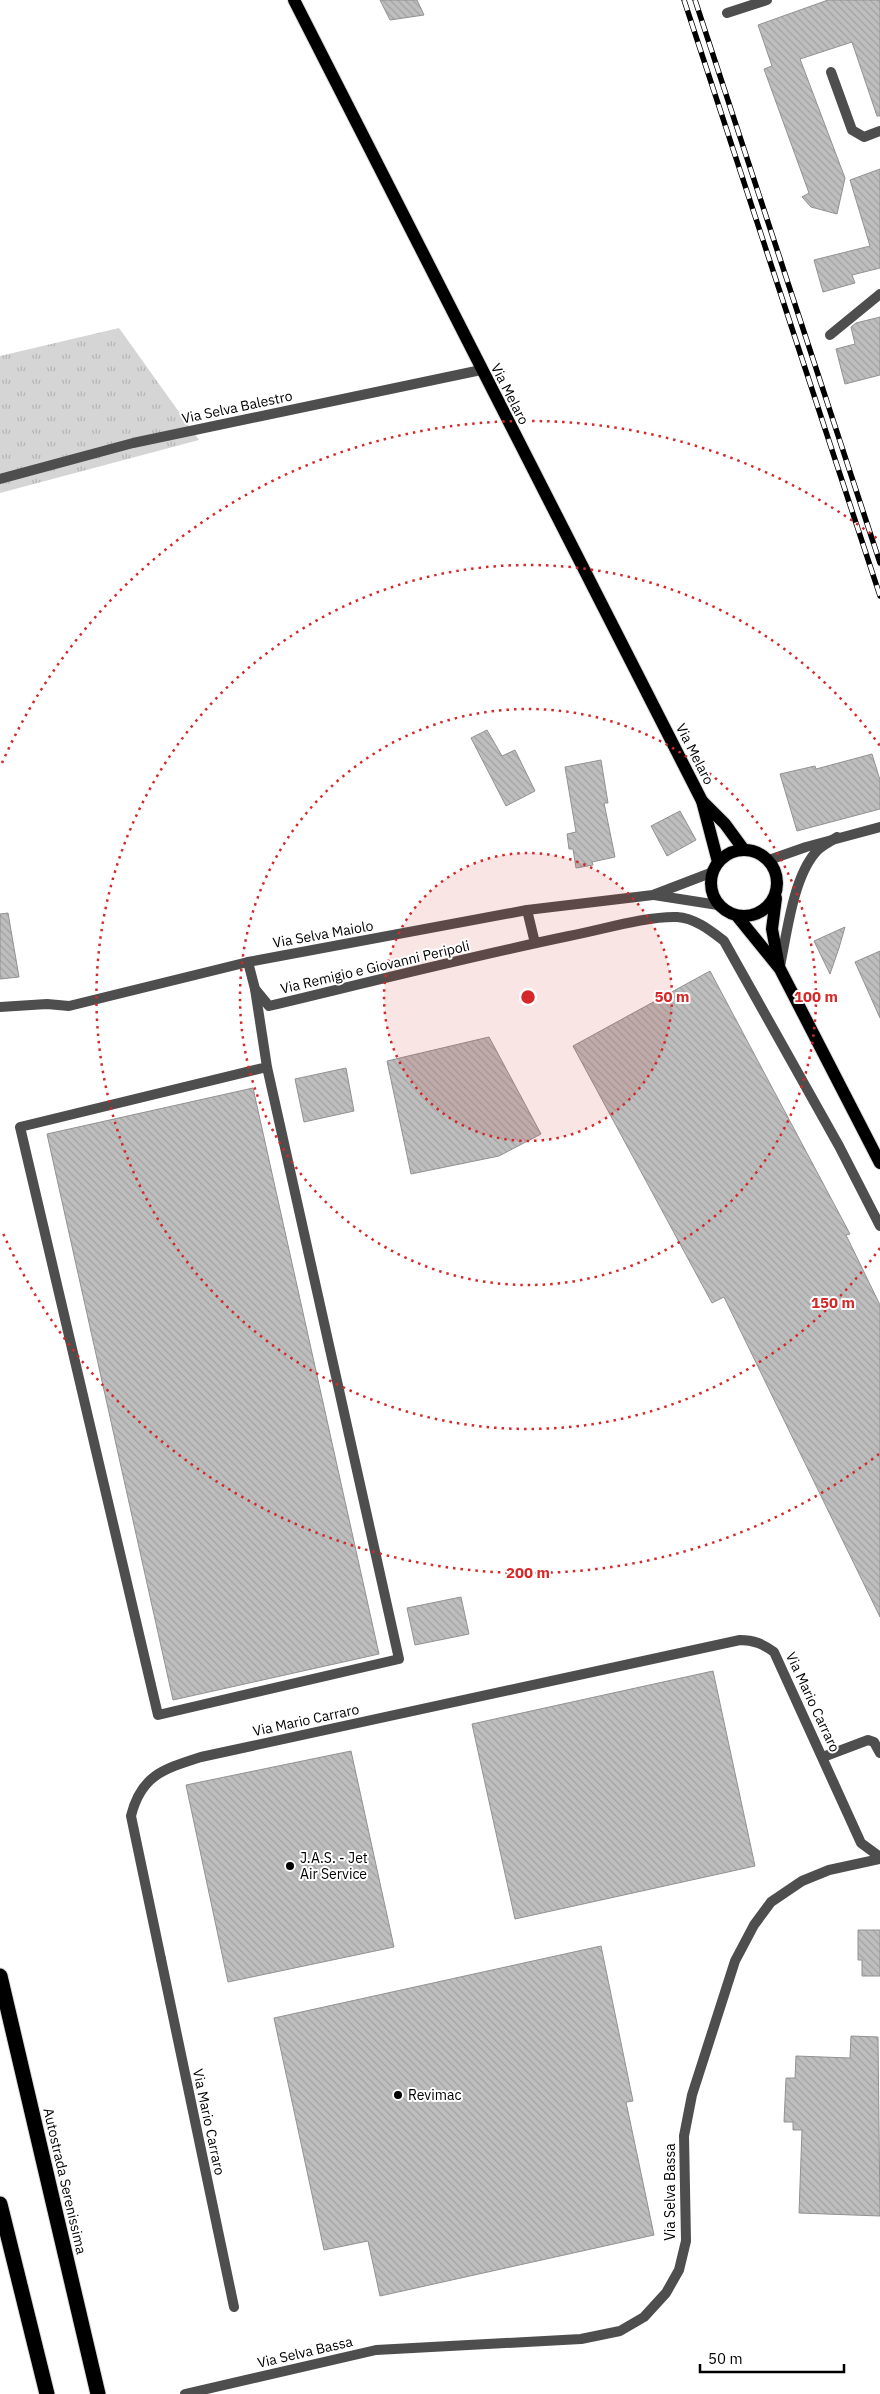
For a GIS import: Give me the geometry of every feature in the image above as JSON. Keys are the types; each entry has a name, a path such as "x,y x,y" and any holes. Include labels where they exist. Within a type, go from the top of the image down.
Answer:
{"highway":[{"name":"Autostrada Serenissima","path":"0,1976 98,2394"},
{"path":"0,2204 47,2394"}],"main road":[{"name":"Via Melaro","path":"294,0 702,801 715,867 711,889 718,905"},
{"name":"Via Melaro","path":"702,801 725,824 744,850"},
{"path":"715,867 734,851 744,850 761,854 769,860 776,875 777,891 772,929 780,969"},
{"path":"718,905 727,912 737,916 757,914 773,901 777,891"},
{"path":"737,916 780,969 880,1163"}],"street":[{"path":"726,13 767,0"},
{"path":"832,72 852,130 864,137 880,131"},
{"path":"830,335 880,294"},
{"name":"Via Selva Balestro","path":"0,479 133,443 481,370"},
{"path":"769,860 837,838 880,827"},
{"path":"780,969 789,922 802,876 815,852 837,838"},
{"name":"Via Selva Maiolo","path":"0,1007 47,1004 69,1006 248,962 527,910 653,894 715,867"},
{"name":"Via Selva Maiolo","path":"653,894 718,905"},
{"path":"527,910 535,943"},
{"name":"Via Remigio e Giovanni Peripoli","path":"255,989 268,1006 535,943 664,917 680,917 697,923 724,941 839,1146 880,1226"},
{"path":"248,962 255,989 268,1067 399,1659 158,1716 20,1127 268,1067"},
{"name":"Via Mario Carraro","path":"234,2307 131,1816 135,1800 143,1786 162,1770 200,1757 730,1642 752,1640 774,1652 861,1843 880,1858"},
{"path":"823,1757 868,1740 874,1742 880,1753"},
{"name":"Via Selva Bassa","path":"184,2394 376,2350 581,2339 620,2331 644,2317 666,2293 680,2270 686,2241 684,2186 686,2128 692,2095 735,1961 742,1946 754,1925 771,1902 802,1881 829,1870 880,1858"}],"green space":[{"path":"119,328 199,440 0,493 0,356"}],"building":[{"path":"380,0 417,0 424,15 390,20"},
{"path":"828,0 880,0 880,116 877,116 852,42 800,59 845,178 837,214 811,207 802,197 809,193 764,69 772,66 758,25"},
{"path":"880,169 880,268 852,275 855,283 823,292 814,260 870,246 850,180"},
{"path":"880,317 880,375 845,384 836,349 855,344 851,327 856,323"},
{"path":"487,730 502,756 515,750 535,791 506,806 471,738"},
{"path":"872,754 880,780 880,809 797,831 780,774 815,766 816,769"},
{"path":"601,760 608,803 604,803 615,857 592,862 593,865 576,868 573,849 569,849 567,834 576,832 565,767"},
{"path":"680,811 696,840 667,856 651,826"},
{"path":"8,913 19,977 0,979 0,914"},
{"path":"845,927 839,948 830,974 814,941"},
{"path":"880,951 880,1018 855,962"},
{"path":"710,971 850,1234 846,1235 880,1305 880,1617 724,1297 712,1303 573,1046"},
{"path":"489,1037 541,1134 499,1156 411,1174 387,1061"},
{"path":"346,1068 354,1111 304,1122 295,1079"},
{"path":"253,1088 379,1654 173,1700 47,1134"},
{"path":"461,1597 469,1634 415,1645 407,1608"},
{"path":"713,1671 755,1866 515,1919 472,1724"},
{"name":"J.A.S. - Jet Air Service","path":"351,1751 394,1947 228,1982 186,1785"},
{"path":"858,1930 880,1930 880,1976 862,1976 862,1960 858,1960"},
{"name":"Revimac","path":"601,1946 633,2101 626,2102 654,2235 380,2296 368,2241 324,2250 274,2018"},
{"path":"851,2036 878,2037 880,2216 799,2213 802,2130 793,2130 793,2122 784,2122 786,2078 795,2078 796,2056 850,2058"}],"railway":[{"path":"684,0 880,596"},
{"path":"695,0 880,563"}],"place":[{"name":"J.A.S. - Jet Air Service","path":"290,1866"},
{"name":"Revimac","path":"398,2095"}]}
